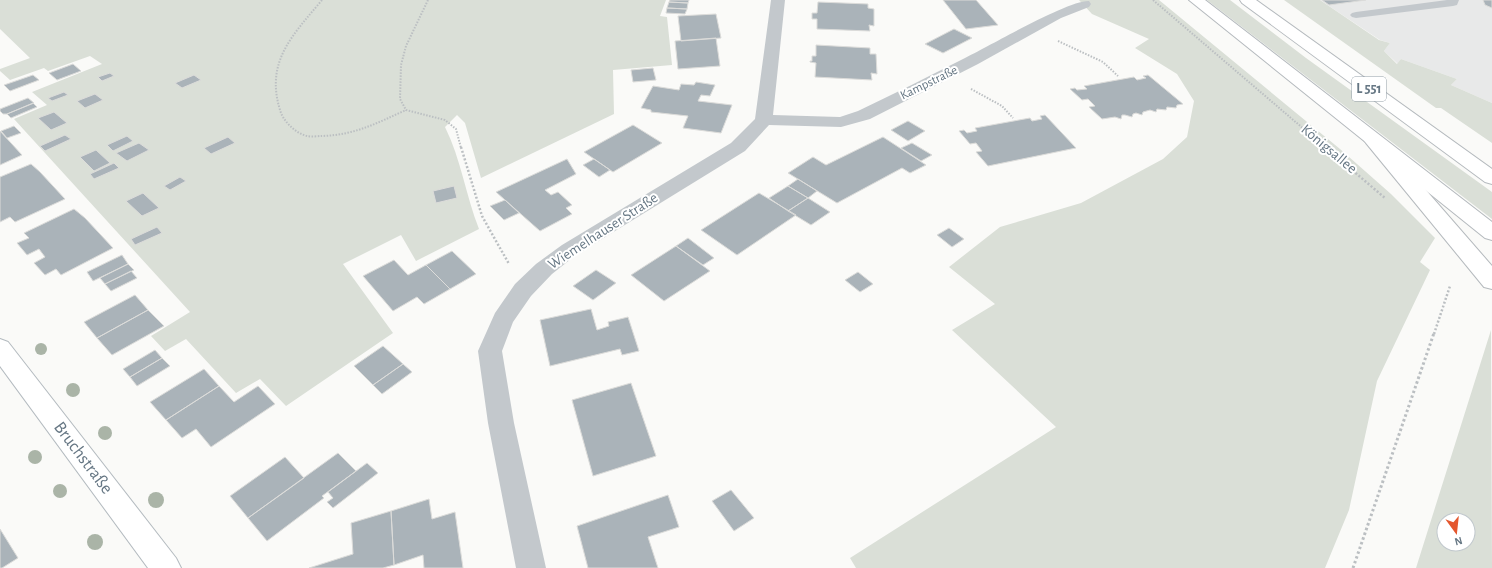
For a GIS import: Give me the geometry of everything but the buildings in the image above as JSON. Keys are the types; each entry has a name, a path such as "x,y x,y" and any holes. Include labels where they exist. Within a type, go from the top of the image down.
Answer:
{"main road":[{"name":"L 551","path":"1196,0 1492,233"},
{"name":"L 551","path":"1247,0 1492,178"},
{"path":"1372,139 1492,281"},
{"name":"Bruchstraße","path":"0,348 166,568"}],"street":[{"path":"764,120 778,0"},
{"name":"Kampstraße","path":"764,120 841,122 864,114 945,75 1056,15 1084,4"},
{"name":"Wiemelhauser Straße","path":"531,568 501,423 490,350 503,319 522,290 544,269 569,250 738,147 764,120"}],"lane":[{"path":"1356,15 1453,3 1453,0"}],"path":[{"path":"322,0 297,30 280,55 276,76 276,98 282,118 292,128 307,136 340,135 364,129 406,110 445,120 456,129 482,216 522,290"},
{"path":"406,110 400,99 401,65 406,46 428,0"},
{"name":"Königsallee","path":"1153,0 1387,199"},
{"path":"1032,28 1103,62 1118,76"},
{"path":"945,75 1002,106 1013,118"},
{"path":"1353,568 1450,286"}],"shaded area":[{"path":"0,0 666,0 660,16 667,17 672,65 613,70 614,114 481,178 465,123 457,115 445,127 451,139 479,229 416,261 401,235 343,264 393,333 286,406 260,379 236,393 186,339 165,351 151,336 190,312 14,119 47,105 32,92 102,64 90,56 48,71 44,68 10,80 0,71 0,69 30,58 0,29"},
{"path":"1079,0 1159,0 1340,149 1391,194 1435,238 1420,262 1430,270 1377,381 1349,510 1325,568 856,568 850,558 1056,427 952,330 995,304 949,267 1000,227 1081,203 1163,159 1187,137 1194,101 1177,74 1135,48 1149,39 1092,14"},
{"path":"1207,0 1230,0 1306,58 1492,192 1492,219"},
{"path":"1284,0 1320,0 1379,40 1390,43 1384,51 1397,64 1401,59 1457,79 1451,85 1492,103 1492,143 1441,108 1436,108"},
{"path":"1320,0 1492,0 1492,103 1451,85 1457,79 1401,59 1398,64 1384,51 1390,43 1380,40"},
{"path":"1491,330 1492,568 1416,568"}]}
